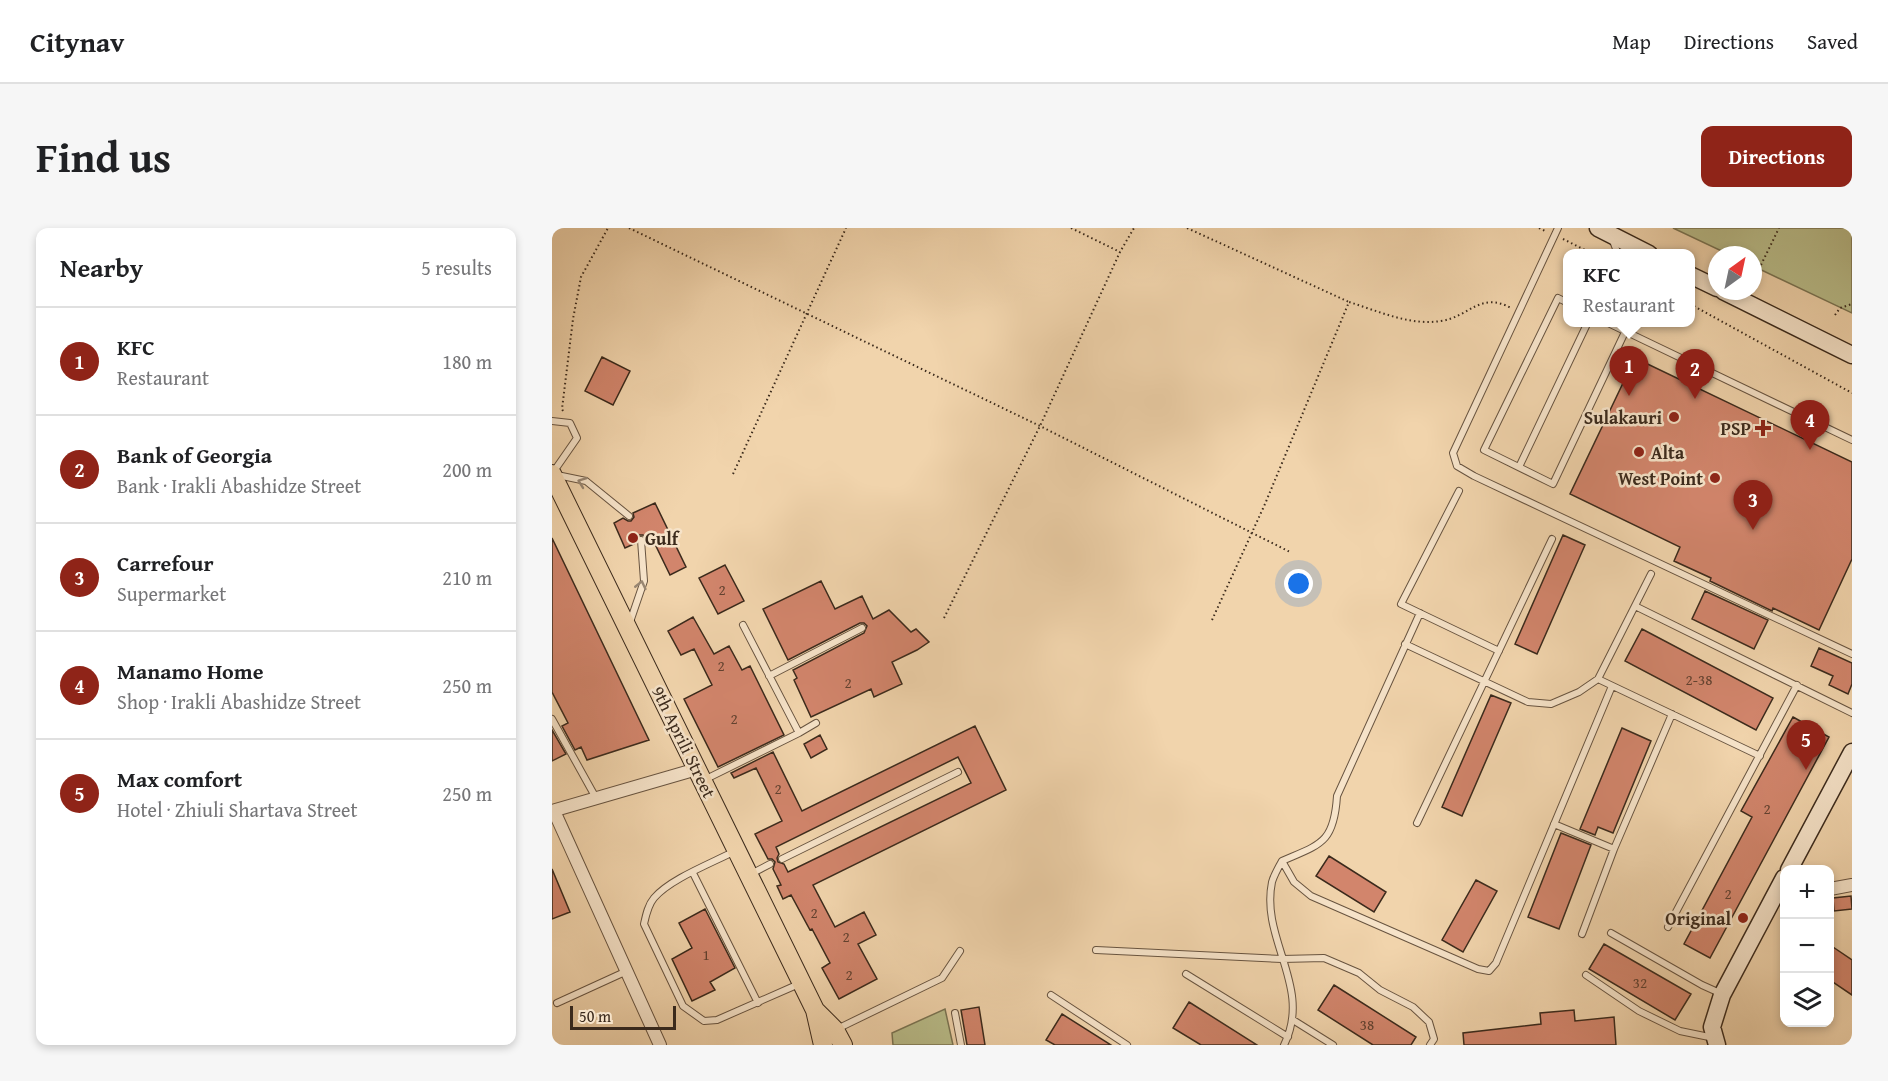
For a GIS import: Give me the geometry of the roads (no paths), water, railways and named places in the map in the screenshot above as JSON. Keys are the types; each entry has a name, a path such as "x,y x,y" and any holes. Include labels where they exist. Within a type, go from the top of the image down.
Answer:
{"main road":[{"name":"9th Aprili Street","path":"552,474 829,1041 856,1045"}],"street":[{"path":"1604,231 1639,249"},
{"path":"1741,300 1852,355"},
{"path":"1792,865 1852,752"},
{"path":"660,1045 553,811 596,798 700,775"},
{"path":"1834,888 1852,885"},
{"path":"1716,1042 1712,1027 1722,995 1779,899"}],"lane":[{"path":"1558,228 1453,453 1457,466 1852,654"},
{"path":"1604,231 1615,249"},
{"path":"1563,300 1558,298 1485,450 1553,484 1625,332"},
{"path":"1519,467 1586,327"},
{"path":"1619,327 1852,440"},
{"path":"552,421 570,423 577,438 552,474 586,481 628,516"},
{"path":"1459,491 1401,604 1499,651"},
{"path":"1417,823 1552,539"},
{"path":"628,628 644,580 641,540"},
{"path":"1405,644 1528,702 1551,704 1579,692 1598,679 1651,574"},
{"path":"1635,606 1852,713"},
{"path":"1284,1045 1293,1020 1293,998 1289,973 1282,959 1272,920 1273,881 1282,861 1326,838 1332,830 1337,796 1420,613"},
{"path":"743,625 799,733"},
{"path":"769,676 862,628"},
{"path":"1598,679 1760,756"},
{"path":"1668,927 1797,685"},
{"path":"1282,861 1294,882 1311,896 1478,969 1489,971 1496,963 1612,686"},
{"path":"1582,934 1614,849 1672,714"},
{"path":"552,720 596,798"},
{"path":"700,775 799,733 816,723"},
{"path":"782,859 958,772"},
{"path":"1554,824 1614,849"},
{"path":"737,850 665,888 652,900 646,913 645,924 683,1006 704,1021 717,1020 802,983"},
{"path":"749,875 770,864"},
{"path":"693,873 758,1003"},
{"path":"1611,933 1722,995"},
{"path":"1096,950 1282,959 1324,958 1359,973 1380,990 1413,1007 1430,1022 1434,1039 1430,1045"},
{"path":"829,1041 942,978 960,951"},
{"path":"557,1003 627,971"},
{"path":"1186,974 1288,1037"},
{"path":"1586,975 1639,1011 1680,1031 1716,1042"},
{"path":"1051,995 1127,1045"},
{"path":"955,1013 960,1045"},
{"path":"1293,1020 1333,1045"}],"place":[{"name":"KFC","path":"1629,396"},
{"name":"Bank of Georgia","path":"1695,399"},
{"name":"Sulakauri","path":"1674,417"},
{"name":"PSP","path":"1763,428"},
{"name":"Manamo Home","path":"1810,450"},
{"name":"Alta","path":"1639,452"},
{"name":"West Point","path":"1715,478"},
{"name":"Carrefour","path":"1753,530"},
{"name":"Gulf","path":"633,538"},
{"name":"Max comfort","path":"1806,770"},
{"name":"Original","path":"1743,918"}]}
